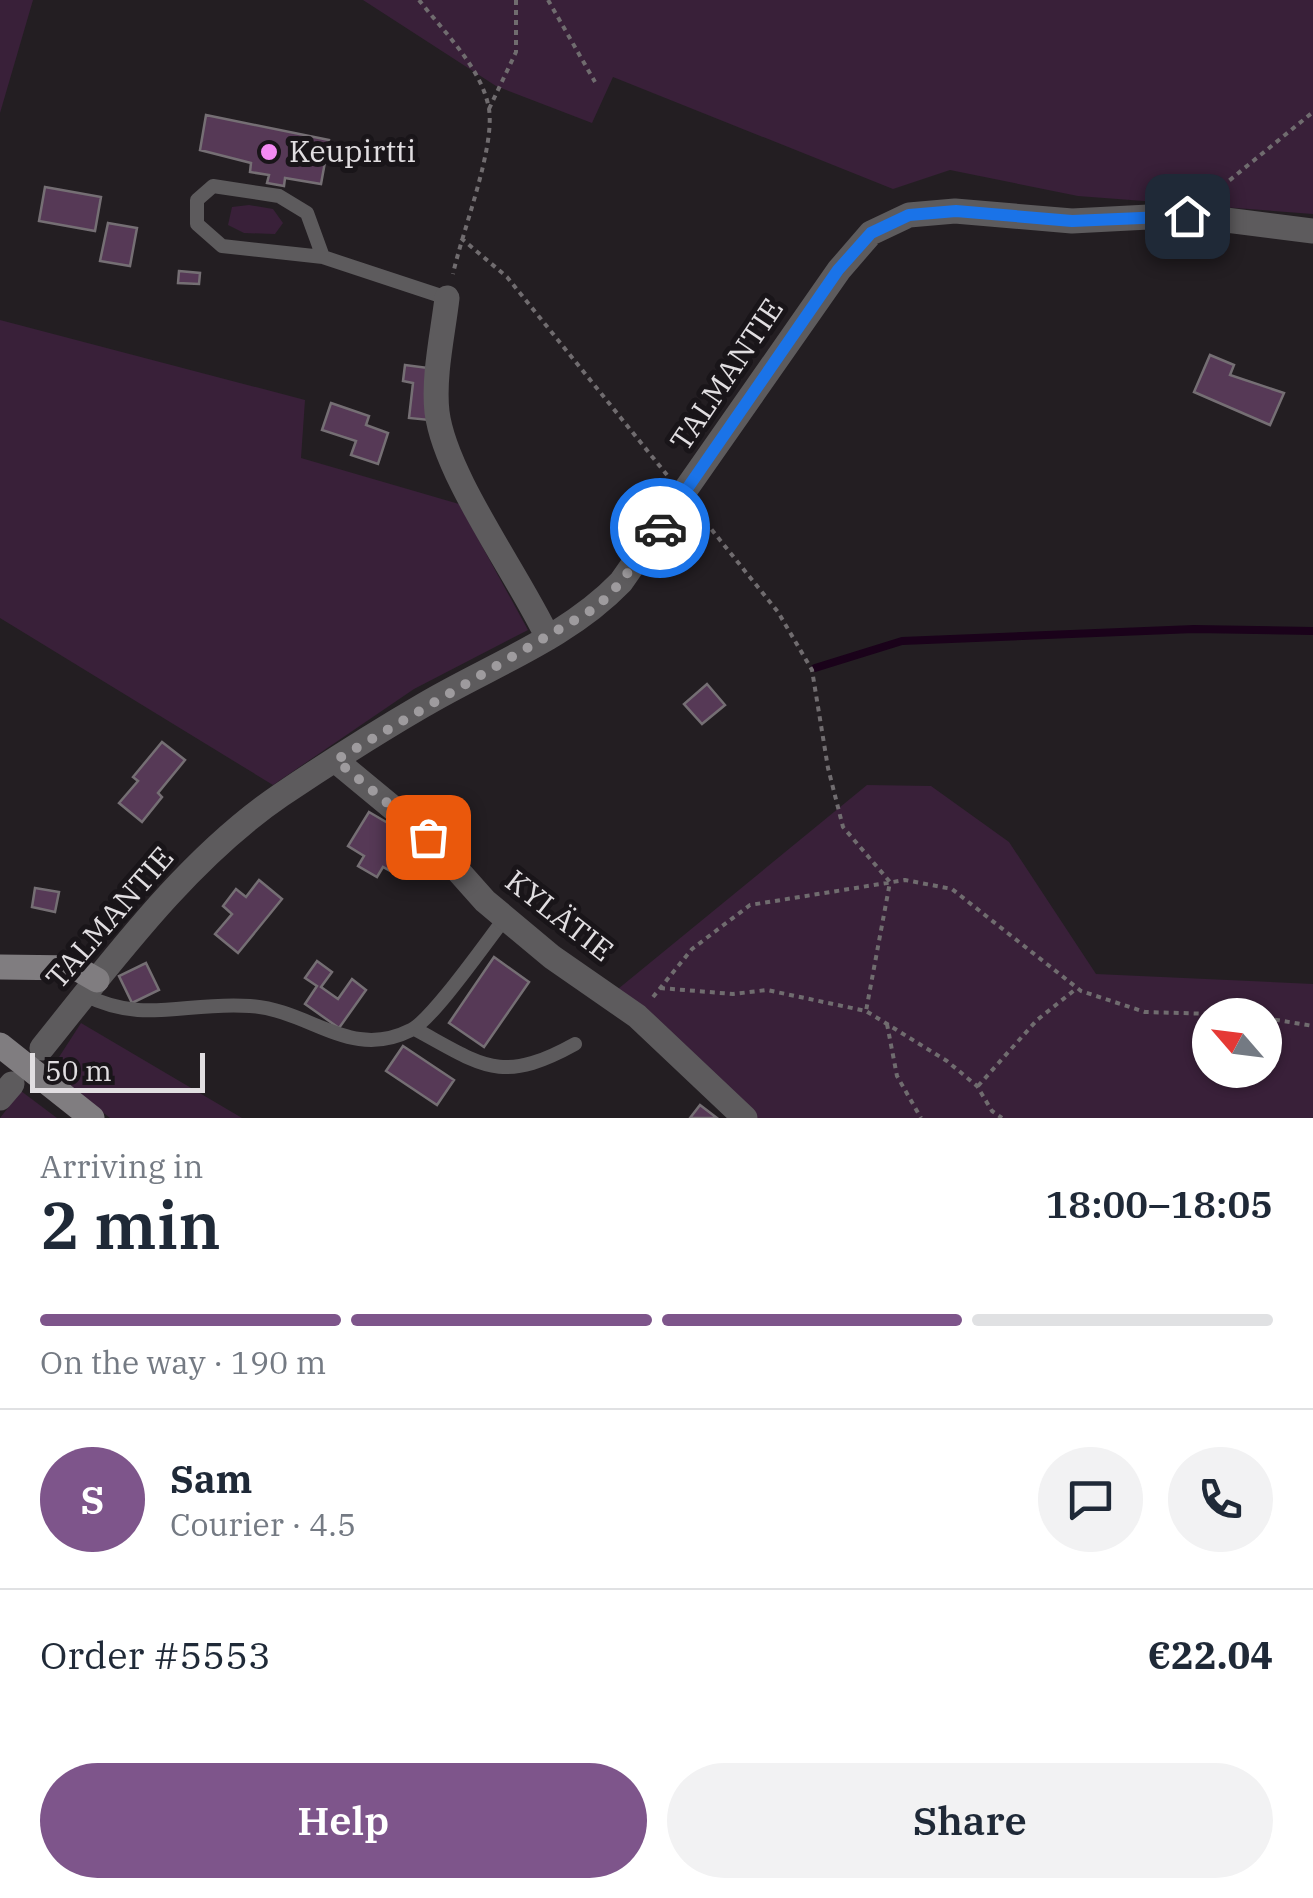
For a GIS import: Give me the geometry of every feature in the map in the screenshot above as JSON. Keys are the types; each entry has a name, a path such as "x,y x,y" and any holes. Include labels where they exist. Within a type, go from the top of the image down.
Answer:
{"main road":[{"path":"0,967 76,968 91,988"},
{"path":"0,1046 92,1118"}],"street":[{"name":"TALMANTIE","path":"42,1048 220,844 278,796 422,706 597,607 621,582 684,495 838,270 871,233 909,215 956,211 1072,221 1187,216 1313,231"},
{"path":"447,298 436,409 446,453 523,585 548,638"},
{"name":"KYLÄTIE","path":"336,760 428,837 505,918 552,957 637,1016 746,1118"}],"lane":[{"path":"323,257 307,213 279,196 212,186 197,200 197,224 222,246 323,257 447,298"},
{"path":"91,988 114,1010 137,1013 188,1004 253,1006 287,1012 372,1044 415,1029 505,918"},
{"path":"415,1029 478,1063 504,1069 538,1065 575,1044"}],"path":[{"path":"418,0 471,67 489,110"},
{"path":"447,298 482,168 489,110 516,52 516,0"},
{"path":"548,0 595,82"},
{"path":"1187,216 1313,112"},
{"path":"461,238 507,277 778,612 812,670 843,826 890,882"},
{"path":"637,1016 692,949 750,904 905,880 952,888 1077,988 1145,1012 1192,1013"},
{"path":"866,1011 890,882"},
{"path":"660,988 733,994 768,990 866,1011 977,1086 992,1111 1002,1118"},
{"path":"977,1086 1036,1020 1077,988"},
{"path":"1282,1021 1313,1026"},
{"path":"887,1024 898,1076 921,1118"}],"shaded area":[{"path":"0,0 33,0 0,113"},
{"path":"363,0 1313,0 1313,214 1078,196 950,170 893,189 613,77 592,123 496,86"},
{"path":"232,207 273,209 283,223 275,234 244,233 228,225"},
{"path":"0,320 305,400 301,458 459,504 528,630 414,689 273,785 0,618"},
{"path":"867,785 931,786 1009,842 1096,974 1313,984 1313,1118 753,1118 618,989"},
{"path":"81,1023 242,1118 110,1118 50,1071"},
{"path":"21,1091 57,1118 0,1118"}],"building":[{"name":"Keupirtti","path":"206,115 329,140 321,184 285,178 284,186 267,183 269,175 250,172 251,163 200,150"},
{"path":"45,187 101,197 95,231 39,221"},
{"path":"108,223 137,228 130,266 100,261"},
{"path":"179,271 200,273 199,284 178,283"},
{"path":"1210,355 1234,365 1230,375 1284,393 1270,425 1194,392"},
{"path":"405,365 436,369 429,420 409,418 413,383 403,381"},
{"path":"331,403 369,416 366,425 388,433 378,464 351,455 356,441 322,430"},
{"path":"707,684 725,705 702,724 684,704"},
{"path":"162,742 185,760 158,793 162,797 142,822 119,803 138,781 133,777"},
{"path":"369,812 415,839 394,873 383,867 377,877 358,866 364,856 348,846"},
{"path":"259,880 282,899 238,953 215,934 232,914 223,906 236,889 246,897"},
{"path":"35,888 59,892 55,912 32,907"},
{"path":"494,957 529,982 484,1047 449,1023"},
{"path":"317,961 332,972 321,987 338,999 352,979 366,990 339,1028 305,1004 317,986 305,978"},
{"path":"146,963 159,990 132,1003 119,976"},
{"path":"403,1046 454,1080 437,1105 386,1071"},
{"path":"700,1105 717,1118 690,1118"}],"waterway":[{"path":"815,668 902,641 1194,629 1313,631"}],"way so far":[{"path":"428,837 336,760 422,706 597,607 621,582 660,528"}],"place":[{"name":"Keupirtti","path":"269,152"}],"route":[{"path":"660,528 838,270 871,233 909,215 956,211 1072,221 1187,216"}]}
